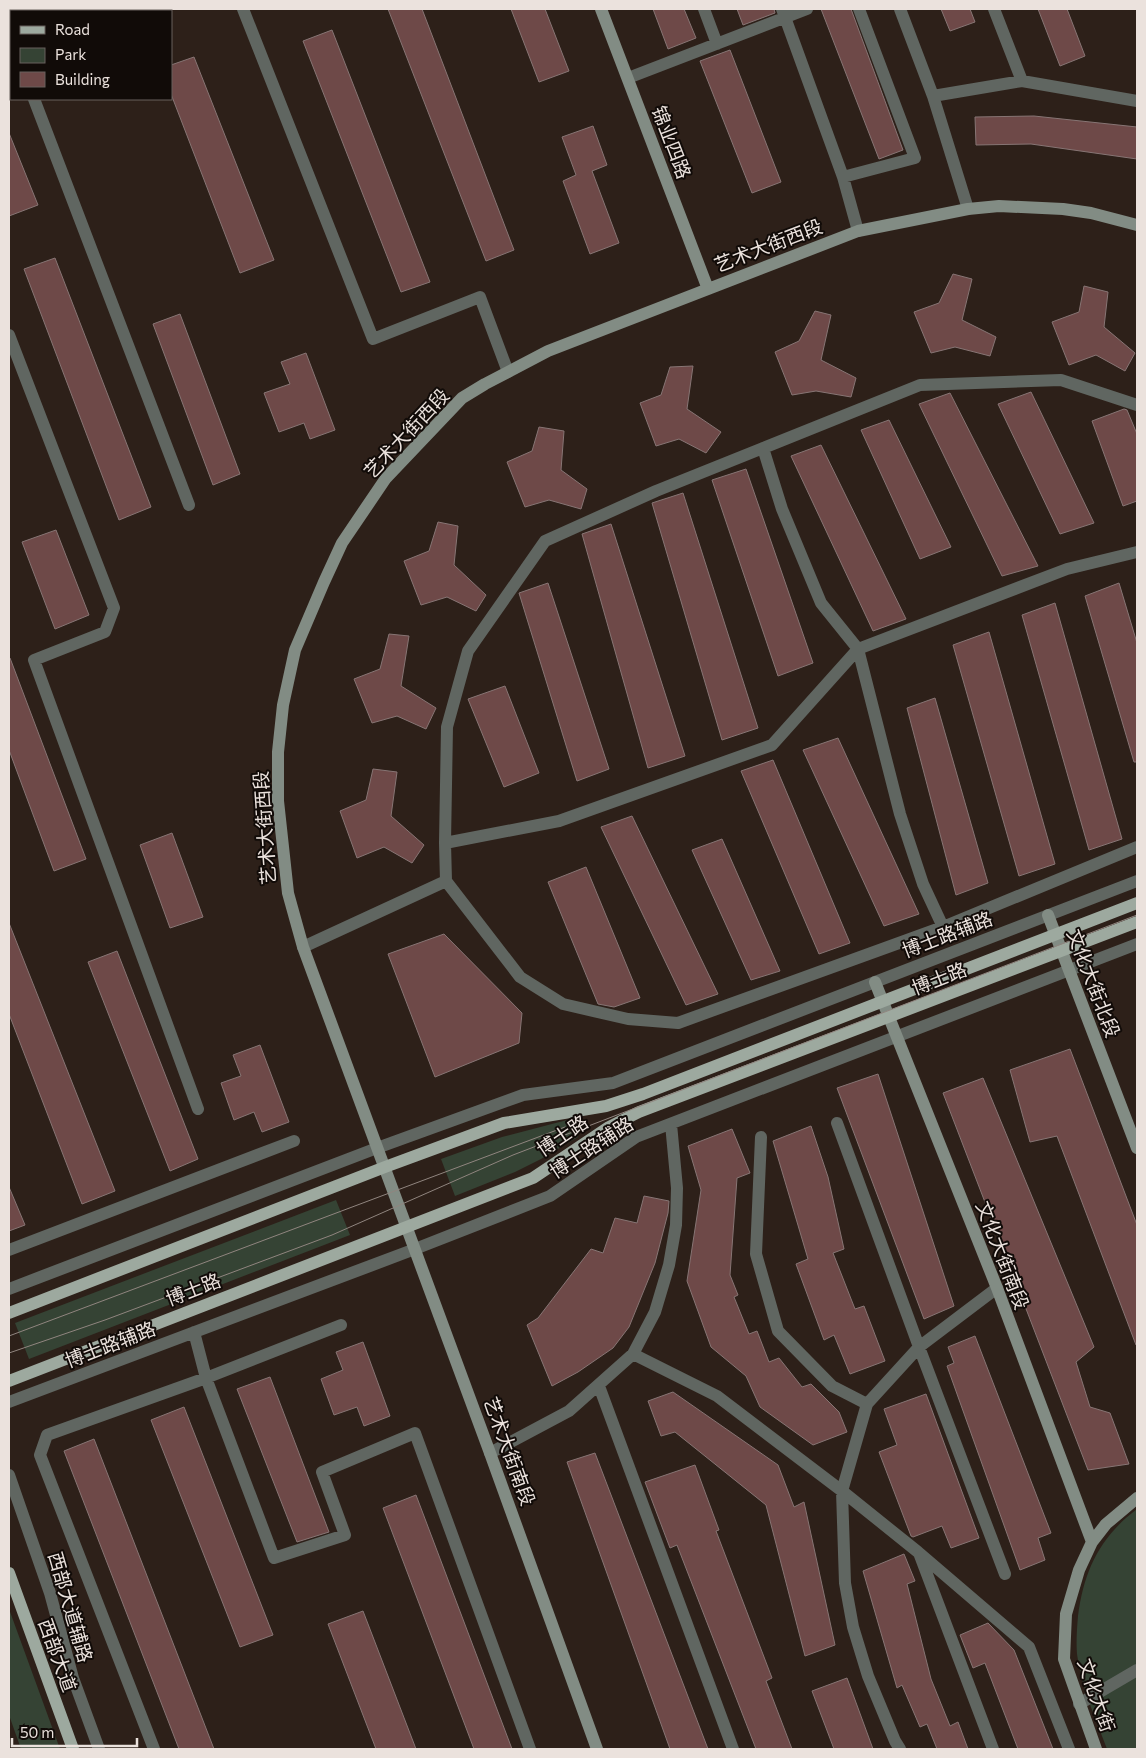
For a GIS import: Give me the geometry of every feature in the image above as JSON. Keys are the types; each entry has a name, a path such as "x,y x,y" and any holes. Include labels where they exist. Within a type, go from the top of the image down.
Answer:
{"main road":[{"name":"博士路","path":"9,1313 385,1167 504,1123 606,1106 642,1094 1137,903"},
{"name":"博士路","path":"9,1381 533,1178 609,1127 639,1112 1137,922"},
{"name":"西部大道","path":"9,1573 73,1749"}],"street":[{"path":"243,9 373,338 480,297 508,372"},
{"name":"锦业四路","path":"601,9 708,289"},
{"path":"704,9 717,44"},
{"path":"628,78 717,44 784,13 807,9"},
{"path":"842,177 915,158 858,9"},
{"path":"900,9 933,96 968,209"},
{"path":"994,9 1022,80"},
{"path":"784,13 842,177 858,231"},
{"path":"933,96 1022,80 1137,101"},
{"path":"34,100 189,505"},
{"name":"艺术大街西段","path":"385,1167 303,947 288,894 278,801 278,752 282,714 296,650 342,543 386,478 462,398 548,351 858,231 968,209 999,206 1063,209 1091,213 1137,225"},
{"path":"9,335 114,608 105,632 34,660 198,1109"},
{"path":"1137,405 1061,380 920,385 656,492 545,541 468,651 447,727 445,843 446,881 520,977 563,1004 628,1019 678,1022 943,927 1137,847"},
{"path":"764,448 782,509 821,603 858,649 900,814 923,884 943,927"},
{"path":"445,843 559,820 772,745 858,649 1067,569 1137,552"},
{"path":"303,947 446,881"},
{"name":"博士路辅路","path":"9,1289 377,1148 524,1095 613,1083 1137,881"},
{"name":"文化大街北段","path":"1048,916 1137,1148"},
{"name":"博士路辅路","path":"9,1402 550,1196 636,1138 1137,944"},
{"name":"文化大街南段","path":"876,982 997,1288 1092,1542"},
{"path":"837,1123 1005,1574"},
{"path":"490,1453 569,1411 633,1354 655,1312 669,1265 674,1235 677,1188 671,1124"},
{"path":"761,1137 756,1254 778,1331 832,1386 867,1404"},
{"path":"9,1250 294,1141"},
{"name":"艺术大街南段","path":"385,1167 597,1749"},
{"path":"900,1749 868,1676 853,1627 845,1583 842,1491 867,1404 919,1347 997,1288"},
{"path":"154,1749 40,1455 47,1435 206,1378 341,1324"},
{"path":"194,1332 206,1378 274,1558 345,1535 322,1472 415,1433 530,1749"},
{"path":"633,1354 716,1396 842,1491 918,1552 1030,1647 1068,1749"},
{"path":"599,1386 733,1749"},
{"name":"西部大道辅路","path":"9,1475 50,1593 72,1678 99,1749"},
{"name":"文化大街","path":"1096,1749 1064,1659 1066,1614 1079,1570 1092,1542 1106,1524 1137,1498"},
{"path":"918,1552 993,1749"},
{"path":"1079,1704 1137,1670"}],"green space":[{"path":"571,1119 578,1137 515,1172 455,1196 441,1159 502,1137"},
{"path":"336,1200 350,1235 29,1359 15,1323"},
{"path":"1137,1509 1137,1749 1107,1749 1089,1703 1079,1666 1077,1654 1078,1616 1085,1584 1096,1556 1113,1531"},
{"path":"9,1609 60,1749 21,1749 9,1715"}],"building":[{"path":"388,9 422,9 514,250 486,261"},
{"path":"511,9 545,9 569,71 539,82"},
{"path":"653,9 684,9 696,38 668,49"},
{"path":"737,9 774,9 775,13 743,25"},
{"path":"821,9 851,9 903,150 879,159"},
{"path":"941,9 970,9 975,22 950,31"},
{"path":"1038,9 1067,9 1085,56 1060,66"},
{"path":"332,30 430,282 401,292 303,41"},
{"path":"730,50 781,182 752,193 700,61"},
{"path":"194,57 274,260 240,273 172,97 172,65"},
{"path":"1034,116 1137,127 1137,159 1031,144 976,145 975,117"},
{"path":"593,126 607,165 592,171 619,243 590,254 563,181 576,175 562,137"},
{"path":"9,133 38,205 9,216"},
{"path":"55,258 151,507 119,520 24,269"},
{"path":"953,274 972,279 962,320 996,337 990,356 955,347 931,353 914,312 939,303"},
{"path":"1084,286 1108,292 1104,327 1135,353 1125,371 1096,355 1069,365 1052,322 1079,312"},
{"path":"815,311 831,315 821,360 856,378 851,397 816,391 792,395 775,352 799,341"},
{"path":"180,314 240,474 213,485 153,324"},
{"path":"306,353 335,430 310,439 304,423 279,432 264,393 290,384 281,362"},
{"path":"693,366 687,409 721,432 706,453 679,439 656,446 640,403 661,395 670,367"},
{"path":"1031,392 1094,523 1060,534 998,404"},
{"path":"950,393 1038,566 1002,576 919,404"},
{"path":"1124,409 1127,410 1137,434 1137,501 1123,506 1092,421"},
{"path":"889,420 951,547 920,559 861,430"},
{"path":"539,427 564,431 561,470 587,489 581,509 549,500 525,507 507,462 532,451"},
{"path":"821,445 906,619 873,631 791,456"},
{"path":"746,469 813,663 778,676 712,480"},
{"path":"683,493 758,728 722,740 652,503"},
{"path":"438,522 458,526 454,565 486,595 476,611 447,597 421,605 404,561 429,551"},
{"path":"611,524 685,756 648,768 582,534"},
{"path":"56,530 89,615 55,629 22,542"},
{"path":"548,583 609,769 577,781 519,593"},
{"path":"1119,583 1137,643 1137,762 1134,762 1085,596"},
{"path":"1055,603 1122,839 1089,850 1022,615"},
{"path":"989,632 1055,864 1019,876 953,645"},
{"path":"389,634 409,636 401,686 436,708 426,729 397,716 372,723 354,679 380,669"},
{"path":"9,658 86,859 54,871 9,750"},
{"path":"505,686 539,773 504,787 468,699"},
{"path":"935,698 988,883 956,895 907,708"},
{"path":"838,738 919,914 884,926 803,750"},
{"path":"773,760 850,943 819,954 741,771"},
{"path":"373,769 397,772 391,816 424,845 412,863 384,847 357,858 340,811 366,800"},
{"path":"632,816 718,994 686,1005 601,827"},
{"path":"172,833 203,917 170,928 140,845"},
{"path":"722,839 780,971 751,980 692,850"},
{"path":"586,867 640,998 614,1007 598,1004 548,882"},
{"path":"9,923 115,1191 82,1204 9,1014"},
{"path":"444,934 522,1013 519,1043 435,1077 388,954"},
{"path":"117,951 198,1159 170,1171 88,962"},
{"path":"260,1045 289,1122 262,1132 254,1112 234,1120 221,1083 241,1076 233,1055"},
{"path":"1070,1049 1137,1225 1137,1345 1057,1136 1030,1142 1010,1070"},
{"path":"878,1074 954,1306 924,1319 837,1088"},
{"path":"983,1078 1094,1347 1076,1362 1090,1407 1110,1413 1129,1464 1088,1470 943,1093"},
{"path":"811,1126 828,1177 844,1249 833,1253 855,1309 864,1306 885,1361 850,1374 834,1335 824,1340 796,1264 808,1259 773,1141"},
{"path":"732,1129 750,1173 737,1178 730,1275 738,1295 734,1297 749,1334 757,1331 769,1362 779,1358 802,1387 811,1384 839,1412 847,1432 813,1445 760,1407 746,1376 711,1347 687,1281 701,1190 688,1146"},
{"path":"9,1187 25,1225 9,1231"},
{"path":"644,1196 669,1201 668,1213 655,1263 629,1327 613,1348 578,1372 552,1386 527,1325 538,1318 591,1249 603,1253 615,1218 637,1223"},
{"path":"975,1336 1051,1533 1038,1538 1045,1560 1020,1570 947,1366 954,1363 948,1347"},
{"path":"363,1342 390,1416 364,1426 357,1407 334,1415 321,1379 343,1370 336,1352"},
{"path":"270,1377 329,1532 297,1542 237,1389"},
{"path":"673,1392 778,1465 794,1507 804,1502 835,1645 805,1656 766,1505 675,1432 661,1436 648,1401"},
{"path":"926,1394 979,1538 951,1548 942,1526 913,1537 911,1536 879,1452 897,1445 884,1409"},
{"path":"184,1407 273,1635 240,1647 151,1420"},
{"path":"94,1439 214,1749 179,1749 64,1451"},
{"path":"595,1453 708,1749 670,1749 567,1462"},
{"path":"695,1465 719,1530 716,1531 772,1678 766,1681 792,1749 756,1749 677,1545 670,1548 645,1482"},
{"path":"416,1495 512,1749 474,1749 383,1508"},
{"path":"904,1554 915,1581 907,1584 931,1679 950,1726 958,1722 968,1749 937,1749 927,1724 920,1727 902,1685 897,1688 863,1571"},
{"path":"363,1611 416,1749 376,1749 328,1624"},
{"path":"988,1623 1014,1650 1053,1749 1018,1749 985,1663 973,1668 960,1635"},
{"path":"847,1678 873,1749 834,1749 812,1691"}],"tram line":[{"path":"9,1353 105,1320 332,1235 513,1155 1137,915"},
{"path":"9,1336 565,1127"}]}
